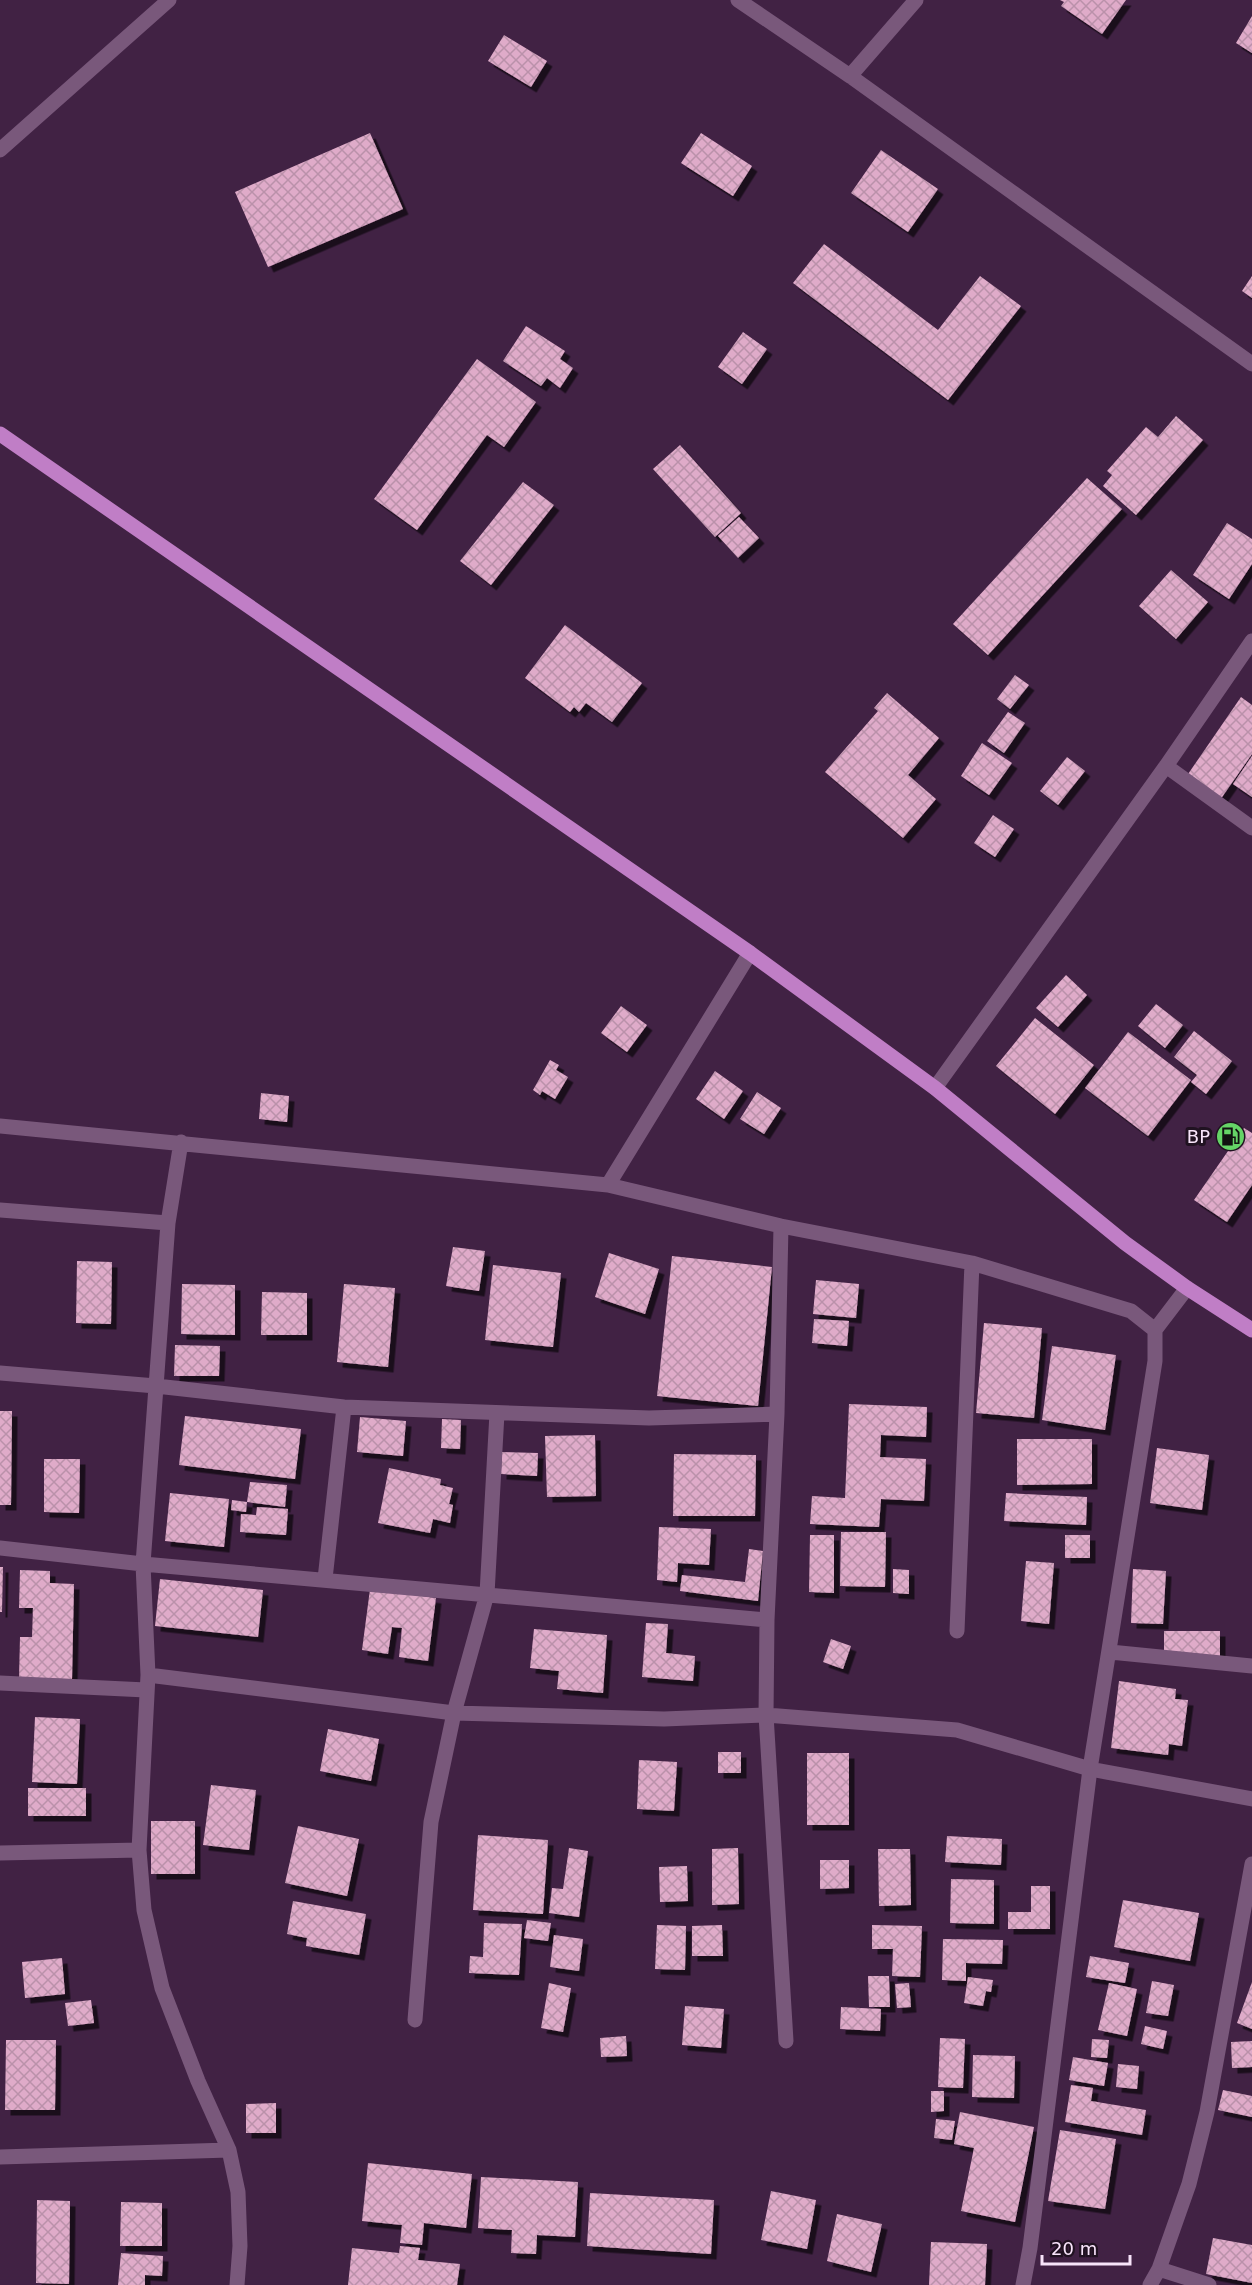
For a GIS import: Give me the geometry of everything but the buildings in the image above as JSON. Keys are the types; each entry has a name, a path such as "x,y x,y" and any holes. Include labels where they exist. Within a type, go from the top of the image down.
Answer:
{"main road":[{"path":"0,434 750,952 935,1089 1125,1243 1187,1288 1252,1330"}],"street":[{"path":"0,150 169,0"},
{"path":"738,0 850,76 1252,364"},
{"path":"850,76 916,0"},
{"path":"935,1089 1166,766 1252,641"},
{"path":"1166,766 1252,828"},
{"path":"608,1185 750,952"},
{"path":"0,1126 608,1185 781,1226 972,1263 1131,1311 1155,1330"},
{"path":"182,1142 168,1223 143,1564 147,1682 139,1850 144,1910 162,1988 198,2081 229,2150 238,2192 240,2246 237,2285"},
{"path":"0,1210 168,1223"},
{"path":"781,1226 777,1414 766,1620 766,1716 786,2041"},
{"path":"957,1631 972,1263"},
{"path":"1023,2285 1030,2248 1090,1769 1155,1361 1155,1330 1187,1288"},
{"path":"0,1373 156,1386 344,1407 649,1418 777,1414"},
{"path":"325,1579 344,1407"},
{"path":"415,2020 431,1822 454,1713 487,1594 497,1413"},
{"path":"0,1548 143,1564 766,1620"},
{"path":"1110,1652 1252,1666"},
{"path":"0,1683 147,1682 454,1713 664,1719 766,1716 957,1730 1090,1769 1252,1799"},
{"path":"0,1852 139,1850"},
{"path":"1150,2285 1159,2269 1189,2184 1207,2112 1252,1864"},
{"path":"0,2157 229,2150"},
{"path":"1159,2269 1209,2285"}],"place":[{"name":"BP","path":"1231,1137"}]}
